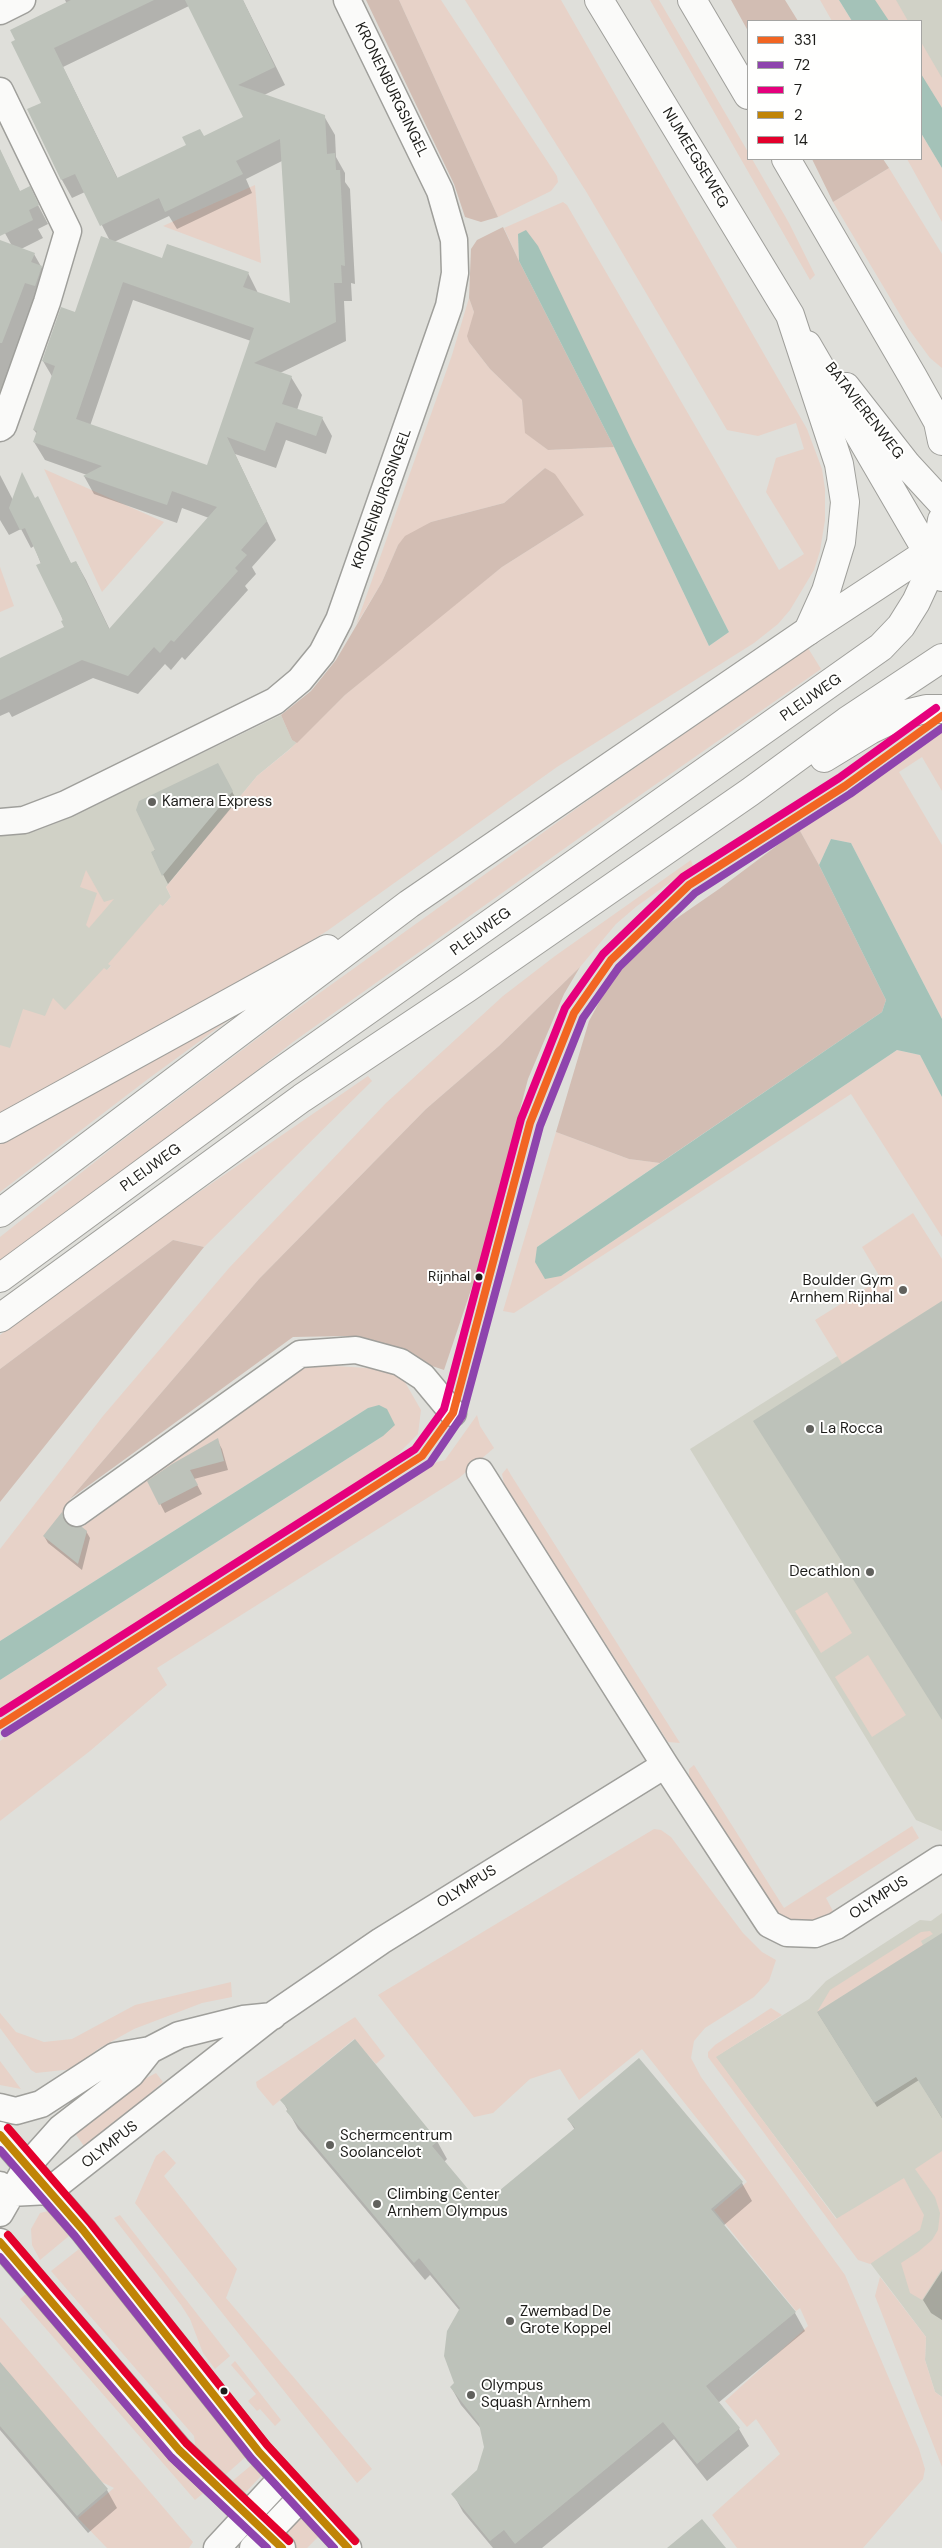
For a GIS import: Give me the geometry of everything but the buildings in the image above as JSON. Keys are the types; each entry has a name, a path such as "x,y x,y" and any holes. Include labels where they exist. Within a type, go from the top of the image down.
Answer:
{"main road":[{"name":"NIJMEEGSEWEG","path":"599,0 937,557"},
{"path":"692,0 747,93"},
{"path":"787,160 913,377 940,431"},
{"name":"NIJMEEGSEWEG","path":"790,315 839,464 845,502 842,542 826,591 808,631"},
{"name":"BATAVIERENWEG","path":"790,315 907,465 942,503"},
{"path":"913,377 942,395"},
{"path":"0,1214 409,904 808,631 895,574 937,557"},
{"name":"PLEIJWEG","path":"0,1278 276,1076 881,647 901,626 916,602 937,557"},
{"path":"0,1318 302,1098 467,988 750,792 847,721 942,658"},
{"path":"750,792 834,754 870,730 901,714 942,708"},
{"path":"0,1129 409,904"}],"street":[{"path":"0,11 22,0"},
{"name":"KRONENBURGSINGEL","path":"0,822 24,820 66,804 275,701 300,680 322,653 339,620 449,306 455,273 454,240 440,191 347,0"},
{"path":"0,91 68,232 47,302 3,426 0,428"},
{"path":"77,1513 300,1354 356,1350 400,1362 423,1377 453,1413"},
{"name":"OLYMPUS","path":"480,1472 665,1765 769,1924 787,1932 815,1934 836,1926 940,1859"},
{"name":"OLYMPUS","path":"3,2197 49,2191 273,2016 381,1941 665,1765"},
{"name":"OLYMPUS","path":"0,2107 16,2110 41,2104 115,2056 150,2050 179,2035 243,2019 273,2016"},
{"path":"179,2035 200,2073"},
{"name":"OLYMPUS","path":"3,2197 60,2128 131,2074 150,2050"},
{"path":"0,2135 83,2230 253,2445 300,2499 348,2548"},
{"path":"0,2242 179,2450 245,2515 267,2543 300,2499"},
{"path":"217,2548 245,2515 282,2478"}],"shaded area":[{"path":"366,0 399,0 498,217 481,222 465,217 454,184"},
{"path":"399,0 441,0 557,176 558,182 551,191 498,217"},
{"path":"465,0 561,0 807,429 822,469 825,489 825,520 820,551 814,570 790,610 778,624 754,643 557,767 327,931 245,981 0,1117 0,1045 10,1048 23,1009 45,1016 53,998 65,1010 104,968 107,970 111,966 108,964 160,904 163,906 171,897 166,887 257,776 289,750 345,695 421,631 502,567 584,515 545,468 504,503 431,522 398,545 382,582 356,625 452,355 469,298 474,312 469,342 490,369 522,400 526,433 548,450 614,447 709,646 729,632 633,443 518,234 519,261 504,228 563,202 567,205 779,570 804,554 766,492 776,458 804,449 796,423 758,436 727,430 587,193"},
{"path":"650,0 659,0 747,150 747,160 753,160 789,223 815,275 810,280"},
{"path":"731,0 785,0 797,20 747,20 747,29"},
{"path":"820,0 839,0 851,20 831,20"},
{"path":"839,0 875,0 888,20 851,20"},
{"path":"857,0 942,0 942,133 922,102 922,20 870,20"},
{"path":"875,0 896,0 907,20 888,20"},
{"path":"922,44 942,78 942,108 922,76"},
{"path":"922,76 942,108 942,168 922,135"},
{"path":"922,135 942,168 942,222 908,160 922,160"},
{"path":"812,160 884,160 889,168 833,202"},
{"path":"889,168 942,254 942,368 930,358 908,328 833,202"},
{"path":"255,185 261,263 163,226"},
{"path":"503,227 614,447 548,450 525,433 522,400 490,369 469,342 467,336 474,312 469,298 471,249 477,240"},
{"path":"526,230 538,246 633,443 729,632 709,646 614,447 519,261 518,234"},
{"path":"545,468 555,474 584,515 502,567 345,695 297,743 292,740 281,715 311,691 336,660 382,582 398,545 405,536 431,522 504,503"},
{"path":"44,469 164,522 102,592"},
{"path":"0,567 14,606 0,612"},
{"path":"808,648 821,669 596,826 293,1042 135,1166 0,1264 0,1237 120,1142 282,1020 587,801"},
{"path":"281,715 292,740 297,743 257,776 166,887 171,897 94,985 0,1144 0,833 36,831 62,821"},
{"path":"942,732 942,791 922,757 899,772 942,845 942,1019 851,843 831,839 819,865 799,829 833,810"},
{"path":"799,829 819,865 886,1000 882,1012 660,1163 629,1159 556,1132 589,1021 616,971 635,947 719,889"},
{"path":"831,839 851,843 942,1019 942,1097 920,1055 897,1050 561,1276 545,1279 535,1262 537,1247 882,1012 886,1000 819,865"},
{"path":"691,860 693,866 637,906 616,924 580,967 499,1046 426,1109 259,1279 70,1499 81,1528 293,1371 319,1365 383,1369 402,1377 421,1410 418,1434 394,1458 0,1710 0,1680 383,1436 368,1408 0,1641 0,1549 103,1416 229,1268 386,1103 503,996 555,956"},
{"path":"86,870 104,902 114,899 89,928 86,925 97,893 80,887"},
{"path":"580,967 564,994 528,1079 479,1266 444,1370 423,1363 396,1347 346,1336 293,1337 70,1499 259,1279 426,1109 499,1046"},
{"path":"260,997 148,1079 0,1192 0,1135"},
{"path":"897,1050 920,1055 942,1097 942,1237 851,1094 514,1313 503,1311 556,1132 629,1159 660,1163 537,1247 561,1276"},
{"path":"368,1076 372,1081 204,1247 173,1240 0,1369 0,1335 125,1243"},
{"name":"Boulder Gym Arnhem Rijnhal","path":"913,1213 942,1259 942,1301 842,1364 815,1320 881,1279 862,1247"},
{"path":"173,1240 204,1247 0,1502 0,1369"},
{"path":"942,1290 942,1831 916,1820 690,1449"},
{"path":"379,1405 387,1409 395,1425 383,1436 0,1680 0,1641 368,1408"},
{"path":"477,1415 480,1426 494,1448 459,1478 157,1668 167,1685 90,1751 0,1821 0,1741 181,1623 437,1462 445,1460"},
{"path":"507,1468 680,1743 668,1742 504,1484 502,1474"},
{"path":"827,1592 852,1633 821,1653 795,1611"},
{"path":"868,1655 906,1715 872,1737 835,1677"},
{"path":"694,1765 784,1908 912,1826 919,1838 826,1898 834,1913 812,1922 793,1921 775,1911 689,1776 689,1769"},
{"path":"654,1829 661,1830 671,1837 743,1933 762,1952 776,1960 769,1981 754,1997 705,2028 694,2041 691,2058 701,2077 845,2275 919,2449 925,2469 923,2479 863,2548 737,2548 712,2515 780,2454 756,2419 747,2427 725,2401 808,2326 800,2308 796,2311 714,2210 747,2182 642,2049 579,2100 560,2069 530,2079 493,2113 474,2117 378,1995"},
{"path":"942,1913 942,2397 935,2392 925,2360 926,2337 715,2057 809,1999 826,1981 920,1920 931,1921"},
{"path":"930,1931 933,1934 921,1941 923,1945 817,2012 830,1990 921,1932"},
{"path":"231,1982 232,1997 202,2003 134,2029 98,2049 73,2069 36,2073 31,2070 0,2028 0,2013 16,2032 44,2042 72,2039 135,2005"},
{"path":"771,2008 782,2015 716,2057 836,2219 904,2178 924,2215 920,2230 870,2264 858,2260 708,2057 708,2052 715,2045"},
{"path":"355,2017 385,2056 376,2064 354,2039 273,2106 257,2087 256,2082"},
{"path":"0,2061 21,2089 0,2085"},
{"path":"156,2073 163,2082 86,2149 72,2129 133,2085"},
{"path":"164,2150 176,2163 164,2176 237,2269 226,2298 372,2469 357,2483 135,2203 156,2156"},
{"path":"942,2151 942,2269 922,2300 910,2293 901,2263 932,2240 938,2230 940,2213 935,2197 915,2169"},
{"path":"48,2211 69,2236 40,2260 32,2245 31,2229 40,2213"},
{"path":"120,2215 230,2356 215,2369 203,2353 190,2319 181,2305 114,2218"},
{"path":"79,2249 249,2454 223,2477 196,2450 194,2436 51,2271"},
{"path":"880,2277 926,2337 925,2360 935,2392 942,2397 942,2467 875,2296"},
{"path":"31,2290 206,2491 195,2500 20,2299"},
{"path":"0,2317 193,2542 189,2548 107,2548 78,2518 114,2488 102,2482 0,2366"},
{"path":"235,2361 281,2420 275,2426 260,2409 257,2411 248,2401 256,2394 231,2365"},
{"path":"255,2462 262,2473 261,2476 243,2495 230,2483"},
{"path":"300,2511 321,2534 307,2548 296,2548 280,2533"}],"transit line":[{"name":"7","path":"0,1713 415,1449 444,1409 521,1119 565,1008 603,954 683,877 839,778 936,708"},
{"name":"331","path":"0,1725 422,1456 453,1413 530,1123 574,1013 611,960 689,885 845,786 942,716"},
{"name":"72","path":"5,1733 430,1463 462,1416 540,1126 583,1018 619,967 695,893 850,794 942,728"},
{"name":"14","path":"8,2128 91,2224 267,2445 355,2541"},
{"name":"2","path":"0,2135 83,2230 259,2452 348,2548"},
{"name":"72","path":"0,2150 75,2236 251,2458 334,2548"},
{"name":"14","path":"8,2235 186,2443 289,2541"},
{"name":"2","path":"0,2242 179,2450 282,2548"},
{"name":"72","path":"0,2257 171,2457 267,2548"}],"place":[{"name":"Kamera Express","path":"152,802"},
{"name":"Rijnhal","path":"479,1277"},
{"name":"Boulder Gym Arnhem Rijnhal","path":"903,1290"},
{"name":"La Rocca","path":"810,1429"},
{"name":"Decathlon","path":"870,1572"},
{"name":"Schermcentrum Soolancelot","path":"330,2145"},
{"name":"Climbing Center Arnhem Olympus","path":"377,2204"},
{"name":"Zwembad De Grote Koppel","path":"510,2321"},
{"name":"Olympus Squash Arnhem","path":"471,2395"}]}
